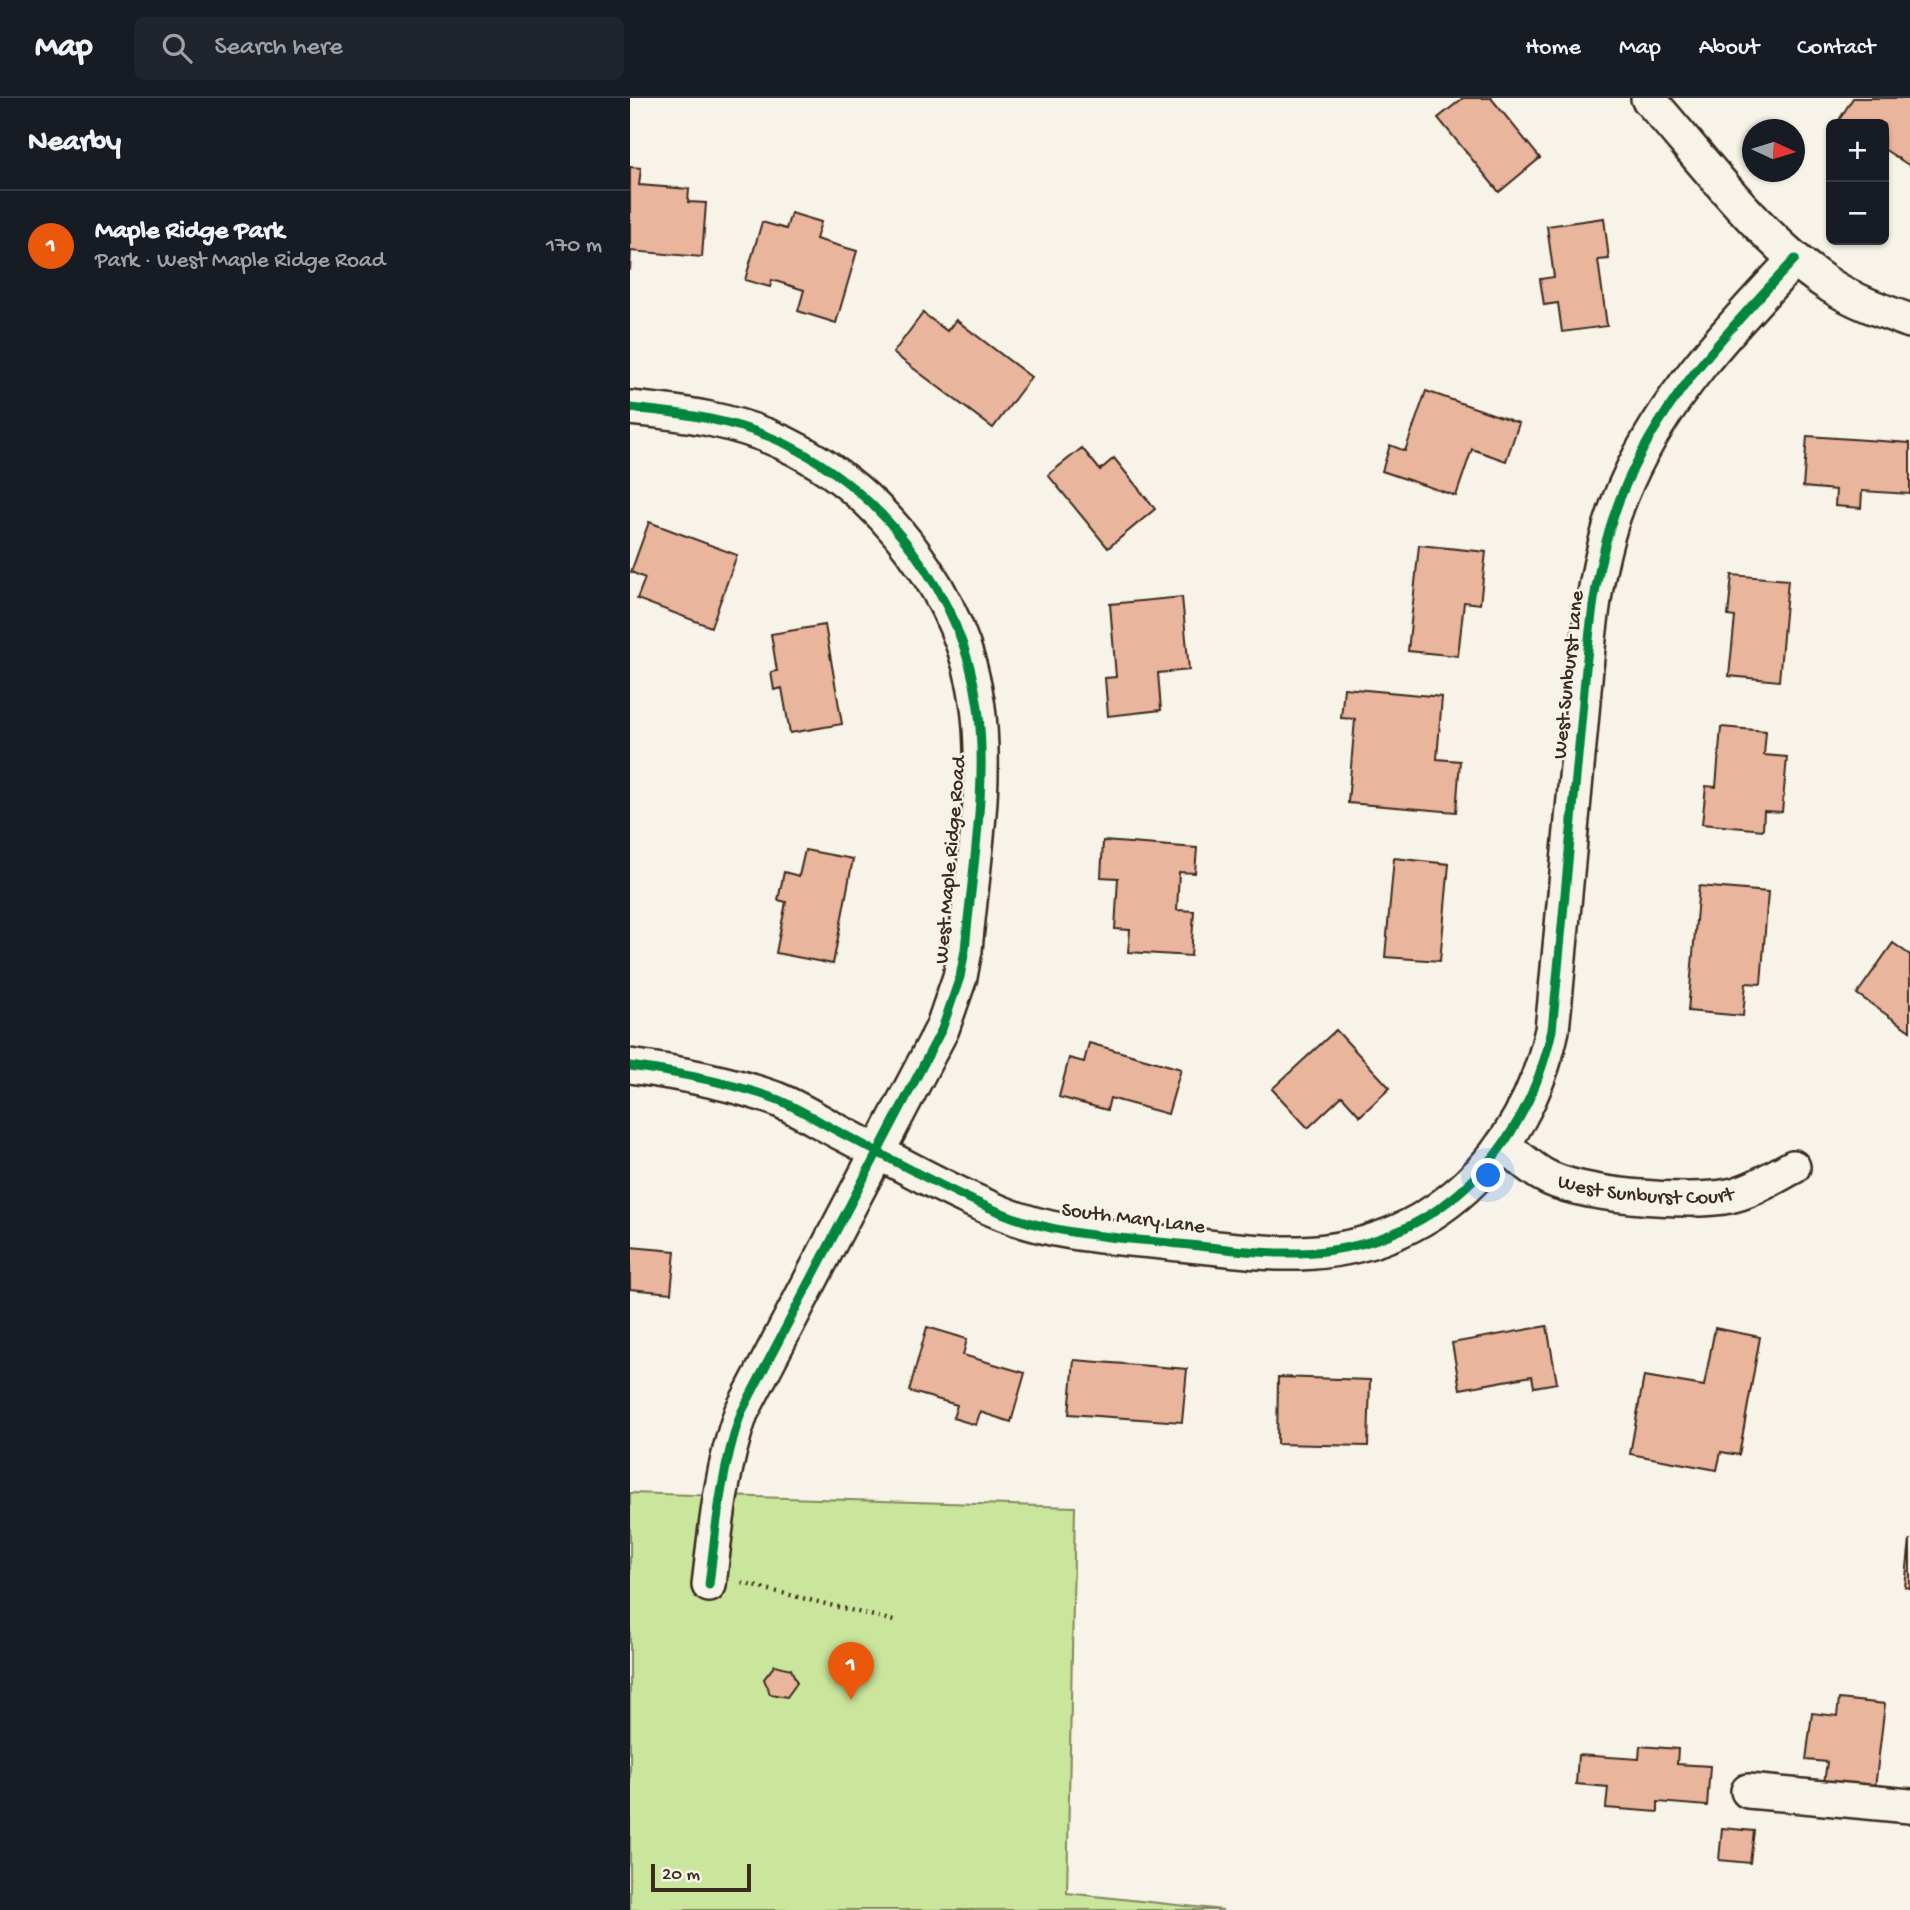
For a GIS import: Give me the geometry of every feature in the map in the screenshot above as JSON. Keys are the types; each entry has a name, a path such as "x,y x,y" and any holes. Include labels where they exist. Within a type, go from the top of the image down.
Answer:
{"street":[{"path":"1648,98 1795,259 1831,286 1863,303 1910,321"},
{"name":"West Sunburst Lane","path":"1504,1146 1534,1095 1552,1030 1593,605 1612,523 1626,484 1662,415 1715,348 1795,259"},
{"name":"West Maple Ridge Road","path":"630,408 685,413 732,424 784,443 826,468 873,506 920,561 953,622 968,663 978,706 981,764 965,950 960,978 942,1029 741,1413 727,1454 715,1516 709,1580"},
{"name":"South Mary Lane","path":"630,1066 691,1074 778,1100 1003,1214 1055,1229 1259,1252 1301,1253 1345,1247 1410,1224 1439,1207 1472,1181 1504,1146"},
{"name":"West Sunburst Court","path":"1504,1146 1544,1176 1574,1188 1643,1196 1704,1199 1730,1195 1750,1189 1793,1167"},
{"path":"1748,1791 1910,1806"}],"path":[{"path":"709,1580 894,1621"}],"green space":[{"path":"630,1493 1075,1507 1067,1893 1223,1910 630,1910"}],"building":[{"path":"1463,98 1491,98 1540,158 1499,192 1438,118"},
{"path":"1853,98 1910,98 1910,166 1889,152 1889,119 1840,119"},
{"path":"630,167 641,168 639,185 689,189 688,202 706,203 702,257 631,251 630,271"},
{"path":"791,213 821,222 816,239 857,251 836,323 798,311 804,290 772,280 770,287 745,280 762,222 786,229"},
{"path":"1604,218 1609,259 1598,260 1607,326 1562,332 1558,303 1544,305 1540,279 1554,277 1547,226"},
{"path":"923,313 947,331 956,320 1031,377 993,428 893,353"},
{"path":"1426,391 1519,423 1506,461 1472,449 1456,496 1382,471 1390,445 1405,451"},
{"path":"1807,436 1910,443 1910,494 1862,491 1861,508 1835,506 1836,490 1803,487"},
{"path":"1082,448 1100,470 1114,458 1155,509 1108,548 1048,475"},
{"path":"649,522 737,555 711,627 637,599 645,578 631,572"},
{"path":"1419,545 1486,552 1480,604 1464,602 1458,656 1408,651"},
{"path":"1732,575 1788,580 1779,681 1729,676 1735,617 1728,616"},
{"path":"1182,597 1189,670 1158,673 1161,710 1108,716 1105,678 1116,677 1110,604"},
{"path":"825,625 842,724 790,733 782,688 774,690 771,672 777,671 771,634"},
{"path":"1344,688 1442,697 1437,759 1460,761 1456,812 1348,803 1355,719 1341,718"},
{"path":"1721,727 1766,731 1764,755 1787,757 1782,812 1764,811 1763,830 1702,824 1706,786 1716,787"},
{"path":"1103,841 1197,848 1195,873 1179,872 1177,910 1194,911 1191,956 1128,952 1130,930 1115,929 1118,878 1101,877"},
{"path":"805,850 853,859 833,964 776,953 786,902 778,900 784,872 799,876"},
{"path":"1394,858 1449,864 1440,961 1385,957"},
{"path":"1699,886 1768,892 1761,984 1746,983 1743,1016 1688,1011"},
{"path":"1893,943 1910,955 1910,1031 1857,994"},
{"path":"1336,1030 1390,1088 1360,1116 1342,1096 1308,1128 1272,1089"},
{"path":"1089,1043 1181,1069 1168,1114 1110,1098 1107,1110 1059,1097 1069,1058 1084,1062"},
{"path":"630,1247 675,1251 671,1293 630,1289"},
{"path":"1547,1326 1557,1383 1534,1387 1532,1376 1460,1389 1452,1343"},
{"path":"927,1327 967,1339 963,1355 1025,1373 1011,1422 980,1412 976,1425 953,1418 957,1405 909,1391"},
{"path":"1715,1328 1760,1337 1739,1455 1721,1452 1717,1470 1630,1454 1644,1376 1704,1386"},
{"path":"1074,1360 1187,1369 1182,1422 1069,1414"},
{"path":"1278,1377 1370,1380 1368,1446 1277,1444"},
{"path":"1910,1539 1910,1588 1905,1587"},
{"path":"775,1665 791,1669 797,1683 787,1697 770,1694 764,1679"},
{"path":"1839,1699 1885,1704 1875,1788 1824,1783 1827,1762 1806,1760 1812,1713 1837,1716"},
{"path":"1640,1746 1678,1749 1677,1764 1710,1766 1707,1806 1658,1802 1658,1812 1606,1808 1608,1787 1576,1784 1578,1755 1639,1759"},
{"path":"1722,1828 1754,1831 1750,1863 1719,1860"}],"cycle path":[{"path":"630,1066 704,1079 776,1099 982,1204 1022,1220 1064,1231 1234,1250 1299,1253 1347,1247 1391,1234 1430,1214 1465,1187 1495,1155 1520,1117 1539,1076 1552,1030 1593,606 1598,574 1615,512 1643,450 1680,391 1724,336 1795,259"},
{"path":"630,408 708,419 747,429 784,443 820,464 854,489 885,518 913,551 936,587 955,626 969,666 981,737 978,828 960,977 942,1029 741,1413 724,1477 709,1585"}],"place":[{"name":"Maple Ridge Park","path":"851,1700"}]}
